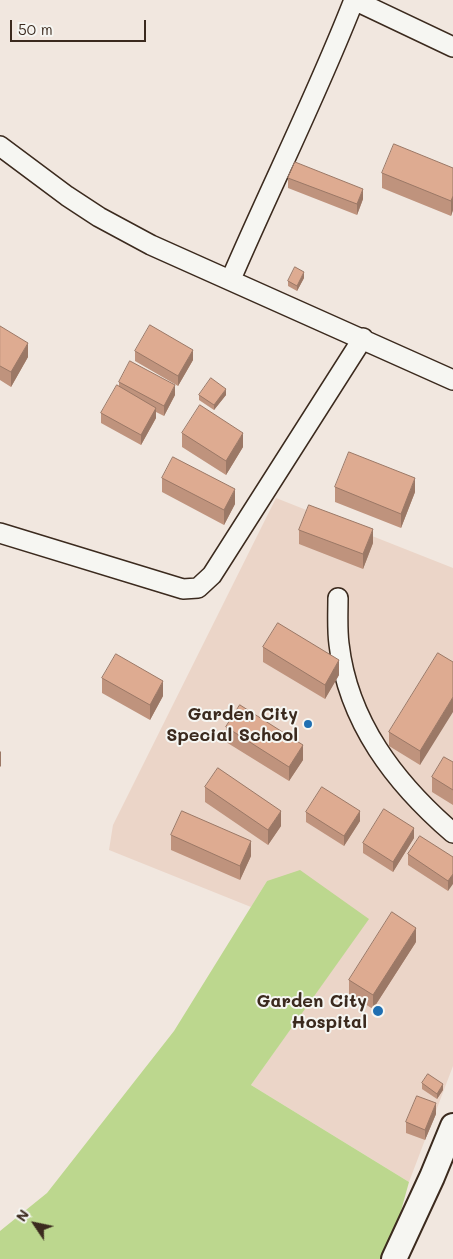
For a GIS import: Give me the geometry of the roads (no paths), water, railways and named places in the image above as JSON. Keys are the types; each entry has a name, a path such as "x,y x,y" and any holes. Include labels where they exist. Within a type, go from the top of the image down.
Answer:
{"street":[{"path":"230,278 332,56 354,0 453,47"},
{"path":"0,146 99,217 151,245 230,278 453,380"},
{"path":"0,533 183,589 198,588 212,575 364,338"},
{"path":"338,598 338,643 346,680 360,720 386,764 422,806 453,833"},
{"path":"394,1259 453,1126"}],"place":[{"name":"Garden City Special School","path":"308,724"},
{"name":"Garden City Hospital","path":"378,1011"}]}
